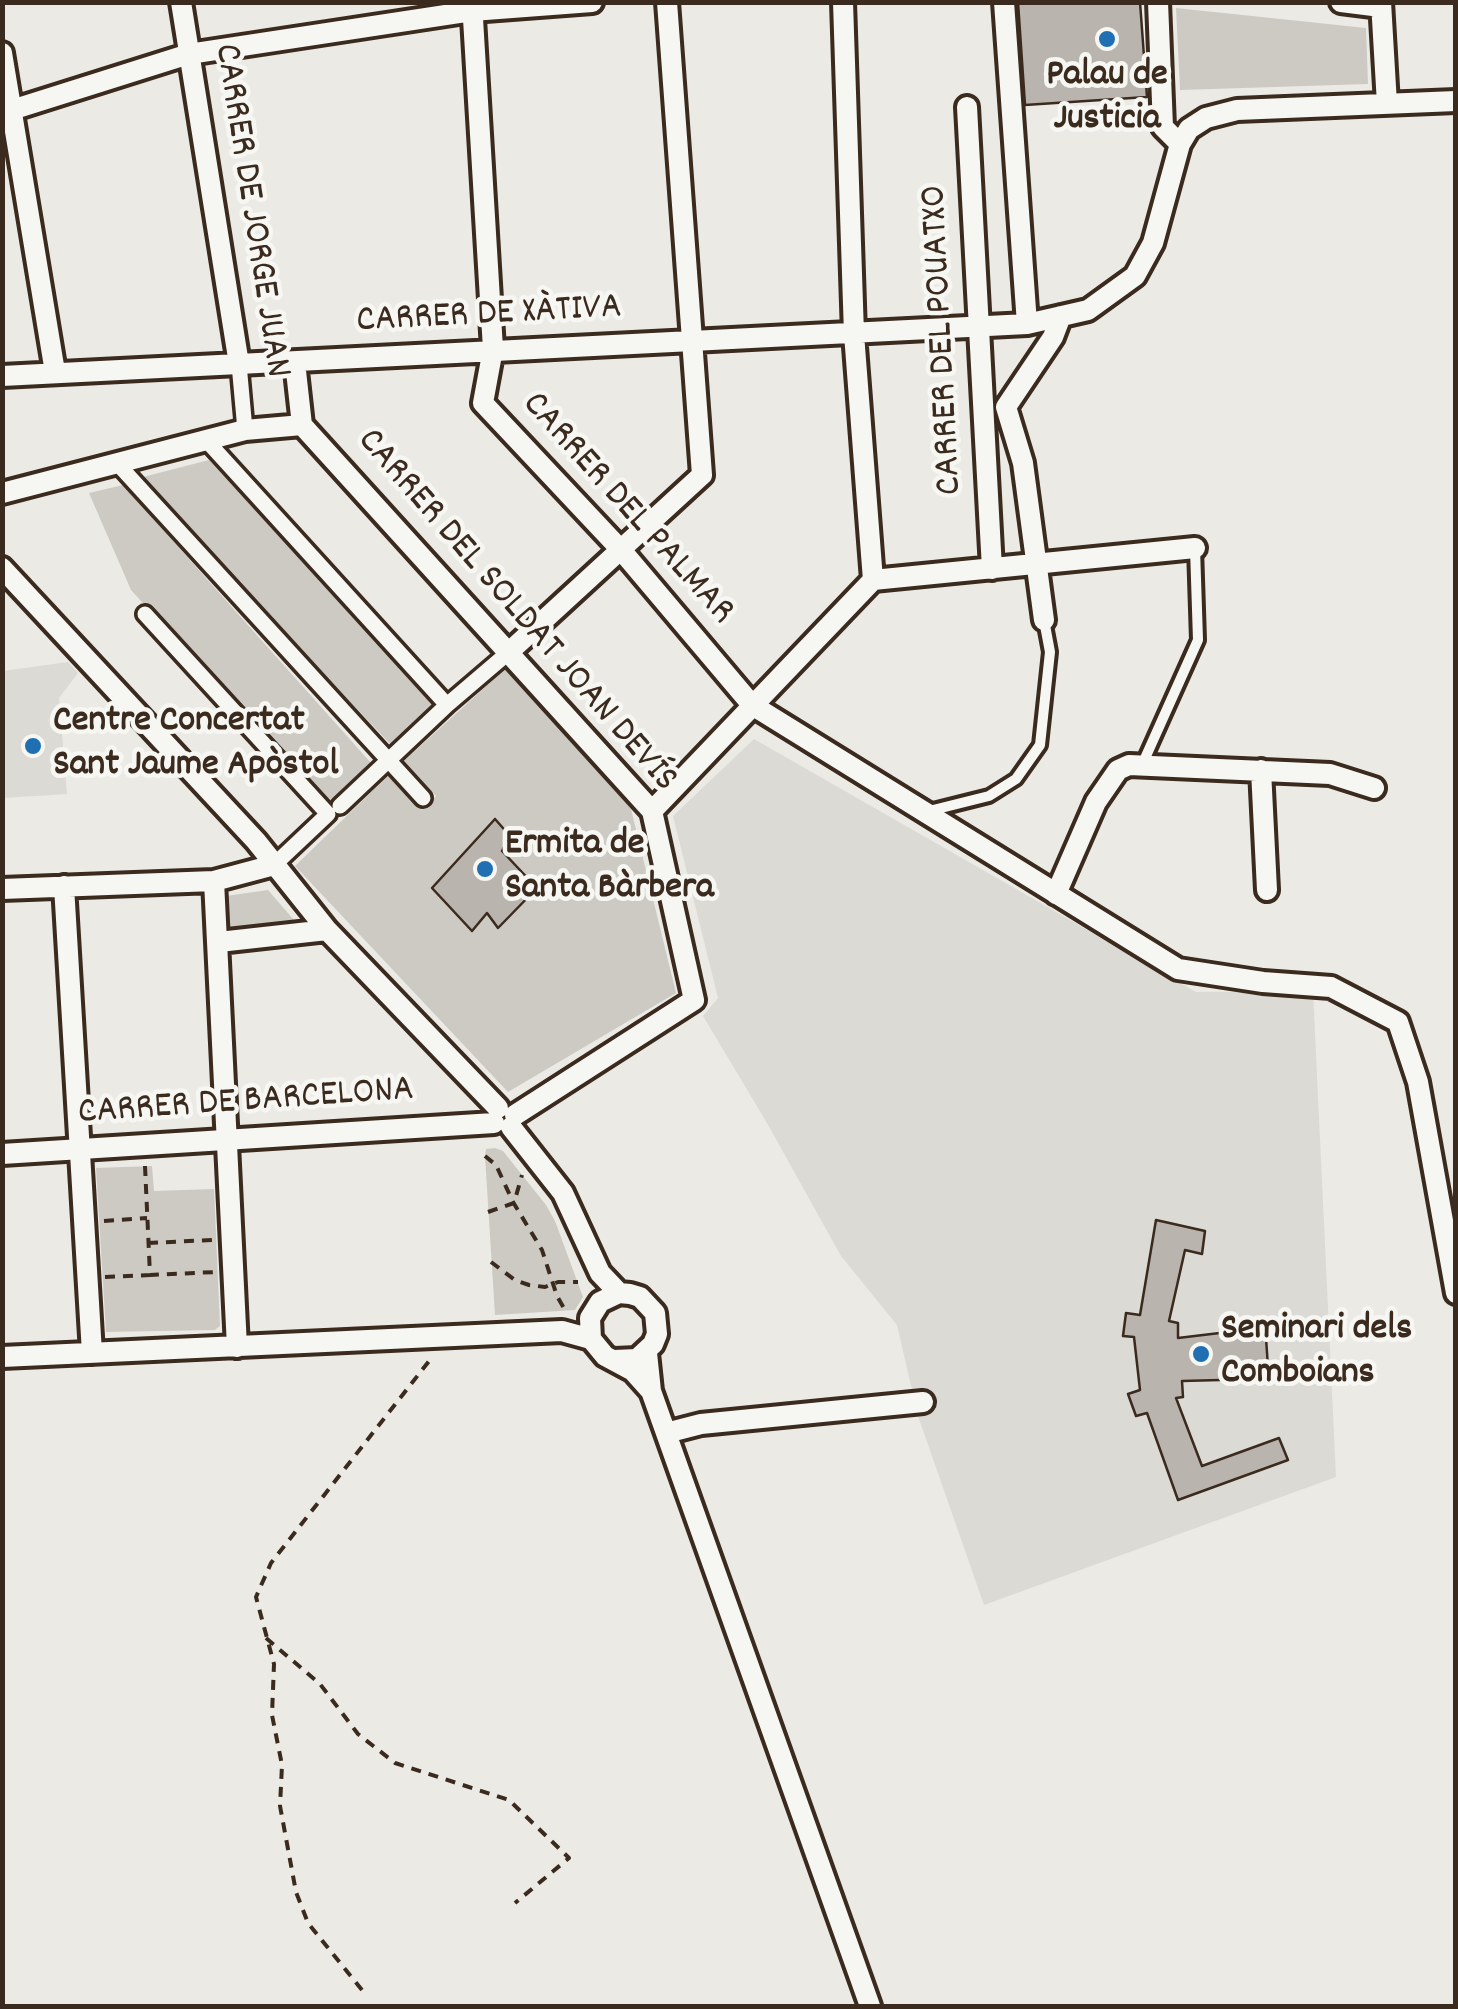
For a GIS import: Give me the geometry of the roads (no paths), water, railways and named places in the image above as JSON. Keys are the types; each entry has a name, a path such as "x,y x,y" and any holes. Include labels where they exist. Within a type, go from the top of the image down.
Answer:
{"street":[{"name":"CARRER DE JORGE JUAN","path":"181,2 239,364 244,430"},
{"path":"7,112 189,54 472,7 592,2"},
{"path":"340,806 702,475 667,2"},
{"path":"844,2 854,334 873,580"},
{"name":"CARRER DEL POUATXO","path":"1004,2 1026,324"},
{"path":"1158,2 1164,127 1180,144 1189,128 1206,118 1236,110 1456,101"},
{"path":"1341,2 1381,5 1387,104"},
{"path":"472,7 493,349"},
{"path":"2,53 7,112 55,372"},
{"name":"CARRER DEL POUATXO","path":"967,107 992,568"},
{"name":"CARRER DE XÀTIVA","path":"2,376 1026,324 1088,310 1135,276 1153,242 1180,144"},
{"path":"1044,620 1022,463 1006,407 1053,337 1062,316"},
{"name":"CARRER DEL PALMAR","path":"493,349 482,403 622,552 752,706 1178,969 1331,987 1398,1022 1418,1082 1456,1292"},
{"name":"CARRER DEL SOLDAT JOAN DEVÍS","path":"295,362 302,426 652,812 694,1000 505,1118"},
{"path":"2,493 244,430 302,426"},
{"path":"207,442 447,705"},
{"path":"116,462 423,798"},
{"path":"652,812 873,580 1195,548"},
{"path":"2,568 256,842 327,930 505,1118 563,1193 600,1273 605,1356 626,1362 647,1352"},
{"path":"2,889 214,881 274,865 328,814 145,614"},
{"path":"1056,894 1096,802 1118,770 1142,765 1330,774 1374,788"},
{"path":"1262,770 1267,890"},
{"path":"214,881 237,1348"},
{"path":"64,886 92,1353"},
{"path":"219,942 327,930"},
{"name":"CARRER DE BARCELONA","path":"2,1154 228,1142 505,1118"},
{"path":"2,1357 456,1337 564,1321 600,1313 640,1297 655,1313 657,1334 647,1352 651,1392 870,2006"},
{"path":"616,1360 633,1371 651,1392"},
{"path":"666,1433 700,1424 923,1402"}],"lane":[{"path":"1142,765 1198,640 1195,548"},
{"path":"924,812 989,796 1016,779 1040,745 1050,652 1044,620"}],"place":[{"name":"Palau de Justicia","path":"1107,39"},
{"name":"Centre Concertat Sant Jaume Apòstol","path":"33,746"},
{"name":"Ermita de Santa Bàrbera","path":"485,869"},
{"name":"Seminari dels Comboians","path":"1201,1354"}]}
